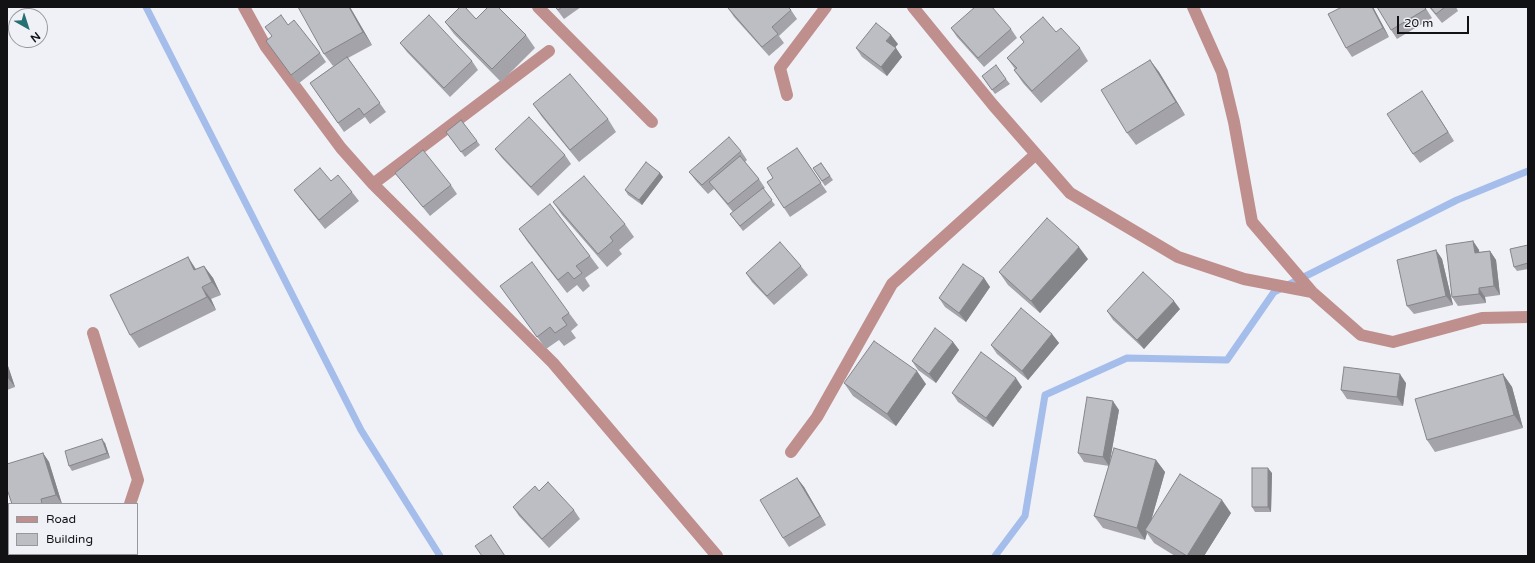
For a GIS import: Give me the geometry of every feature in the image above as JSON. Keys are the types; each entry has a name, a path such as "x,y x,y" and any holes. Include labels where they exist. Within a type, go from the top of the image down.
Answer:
{"street":[{"path":"244,7 266,47 341,148 373,184 553,363 717,556"},
{"path":"538,7 652,122"},
{"path":"787,95 780,68 826,7"},
{"path":"913,7 993,105 1070,193 1178,257 1244,279 1312,292"},
{"path":"1193,7 1222,72 1234,122 1252,222 1312,292 1361,335 1393,342 1482,318 1528,317"},
{"path":"373,184 549,51"},
{"path":"791,452 817,417 892,284 1036,154"},
{"path":"93,333 138,480 130,503"}],"building":[{"path":"298,7 349,7 363,32 324,54"},
{"path":"460,7 465,7 476,19 488,7 498,7 526,35 492,69 445,22"},
{"path":"555,7 562,7 558,10"},
{"path":"788,7 791,10 772,27 778,34 762,47 728,8"},
{"path":"975,7 992,7 1011,29 978,58 951,28"},
{"path":"1342,7 1372,7 1383,28 1346,48 1328,14"},
{"path":"1377,7 1424,7 1426,9 1391,30"},
{"path":"1430,7 1445,7 1436,14"},
{"path":"281,15 288,25 294,20 320,53 291,75 266,41 272,36 265,27"},
{"path":"429,15 472,61 444,88 400,43"},
{"path":"1043,17 1056,32 1061,28 1080,48 1032,91 1014,70 1017,68 1007,58 1024,42 1020,37"},
{"path":"876,23 891,35 886,41 896,48 881,67 856,48"},
{"path":"347,57 380,103 364,115 359,108 338,123 310,83"},
{"path":"1150,60 1176,102 1127,133 1101,90"},
{"path":"996,65 1006,79 992,90 982,76"},
{"path":"570,74 608,119 570,150 533,104"},
{"path":"1422,91 1448,132 1413,154 1387,114"},
{"path":"529,117 565,155 531,187 495,149"},
{"path":"461,120 477,141 461,152 446,132"},
{"path":"729,137 741,151 702,185 689,172"},
{"path":"797,148 821,183 784,208 767,182 773,178 767,168"},
{"path":"423,150 451,185 423,207 395,173"},
{"path":"740,156 759,179 728,204 709,182"},
{"path":"646,162 660,173 639,200 625,190"},
{"path":"821,163 830,176 822,181 813,168"},
{"path":"320,168 331,181 338,175 352,192 319,220 294,190"},
{"path":"584,176 625,224 610,237 613,241 598,254 553,202"},
{"path":"763,188 772,200 740,226 730,214"},
{"path":"550,204 590,256 576,266 582,273 574,279 568,272 558,280 519,229"},
{"path":"1047,218 1079,247 1031,301 999,272"},
{"path":"1473,241 1475,253 1490,251 1494,286 1479,288 1479,294 1452,297 1446,245"},
{"path":"780,242 801,266 767,296 746,273"},
{"path":"1528,245 1528,263 1514,267 1510,249"},
{"path":"1436,250 1446,296 1407,306 1397,260"},
{"path":"188,257 194,270 204,266 212,282 202,287 207,297 130,335 110,295"},
{"path":"532,262 569,313 562,318 567,325 555,333 550,327 537,337 500,286"},
{"path":"963,264 984,278 959,313 939,298"},
{"path":"1143,272 1174,301 1137,340 1107,311"},
{"path":"1021,308 1052,334 1022,371 991,345"},
{"path":"935,328 953,342 929,374 912,361"},
{"path":"874,341 917,371 887,414 844,383"},
{"path":"981,352 1016,378 986,418 952,393"},
{"path":"1344,367 1400,374 1397,397 1341,390"},
{"path":"1503,374 1514,415 1427,440 1415,399"},
{"path":"1087,397 1113,401 1103,457 1078,453"},
{"path":"102,439 107,453 69,466 65,451"},
{"path":"1114,448 1156,460 1137,528 1094,516"},
{"path":"43,453 56,495 41,499 42,503 12,503 7,489 7,464"},
{"path":"1252,468 1268,468 1268,507 1252,507"},
{"path":"1180,474 1222,500 1187,556 1145,530"},
{"path":"797,478 820,516 783,538 760,500"},
{"path":"548,482 574,510 542,539 513,507 535,486 539,491"},
{"path":"491,535 505,556 482,556 475,546"}],"waterway":[{"path":"146,7 361,430 440,556"},
{"path":"995,556 1025,516 1045,395 1127,358 1227,360 1274,292 1457,200 1528,171"}]}
